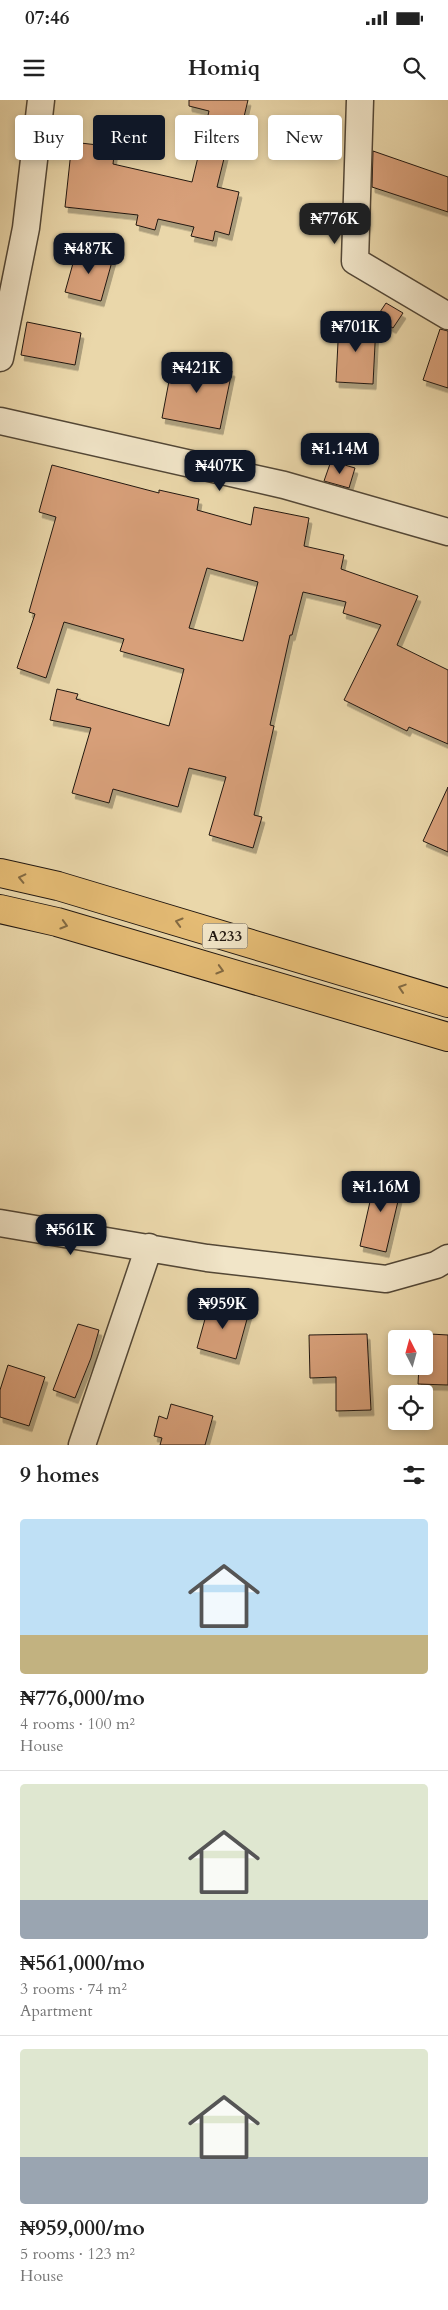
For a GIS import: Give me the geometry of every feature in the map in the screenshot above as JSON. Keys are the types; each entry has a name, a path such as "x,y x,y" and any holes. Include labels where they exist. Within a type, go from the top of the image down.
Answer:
{"highway":[{"name":"A233","path":"0,873 58,886 448,1003"},
{"name":"A233","path":"0,909 66,925 448,1037"}],"street":[{"path":"0,358 26,228 42,100"},
{"path":"360,100 355,261 448,316"},
{"path":"0,421 284,485 448,532"},
{"path":"0,1223 207,1258 386,1279 436,1265 448,1258"},
{"path":"82,1445 149,1248"}],"building":[{"path":"189,100 248,100 244,115 208,115 209,111 189,106"},
{"path":"83,143 93,144 93,160 113,160 113,164 192,182 197,160 224,160 217,187 239,192 229,235 215,231 213,241 191,236 194,227 158,219 155,230 136,225 138,215 65,207 70,160 83,160"},
{"path":"373,151 448,177 448,212 372,187"},
{"path":"77,249 113,258 101,301 65,292"},
{"path":"386,303 403,313 393,328 376,318"},
{"path":"27,322 81,333 75,365 21,355"},
{"path":"339,322 376,324 373,384 336,382"},
{"path":"440,329 448,331 448,388 423,380"},
{"path":"173,360 232,371 220,429 162,418"},
{"path":"331,461 355,468 349,488 324,481"},
{"path":"52,465 159,493 159,490 199,499 197,510 251,525 254,507 309,518 304,546 344,555 341,569 418,596 397,645 448,670 448,744 409,727 407,731 344,700 381,625 343,613 346,602 303,592 292,635 290,635 270,725 274,726 254,815 262,817 253,848 209,835 226,777 189,768 178,807 113,789 109,803 72,793 91,728 50,720 57,689 78,694 76,699 169,726 184,669 120,651 124,639 64,622 46,678 17,668 35,614 29,612 56,517 39,512","holes":["207,568 258,582 243,641 189,628"]},
{"path":"448,787 448,852 423,841"},
{"path":"376,1175 403,1180 386,1252 360,1246"},
{"path":"210,1301 249,1312 236,1359 197,1348"},
{"path":"78,1324 99,1330 91,1358 75,1398 53,1390"},
{"path":"367,1334 371,1410 336,1411 336,1377 310,1378 309,1335"},
{"path":"433,1334 448,1335 448,1385 418,1384 418,1375 433,1375"},
{"path":"8,1365 45,1377 29,1426 0,1417 0,1390"},
{"path":"171,1404 213,1416 205,1445 160,1445 162,1438 154,1436 159,1416 167,1419"}]}
